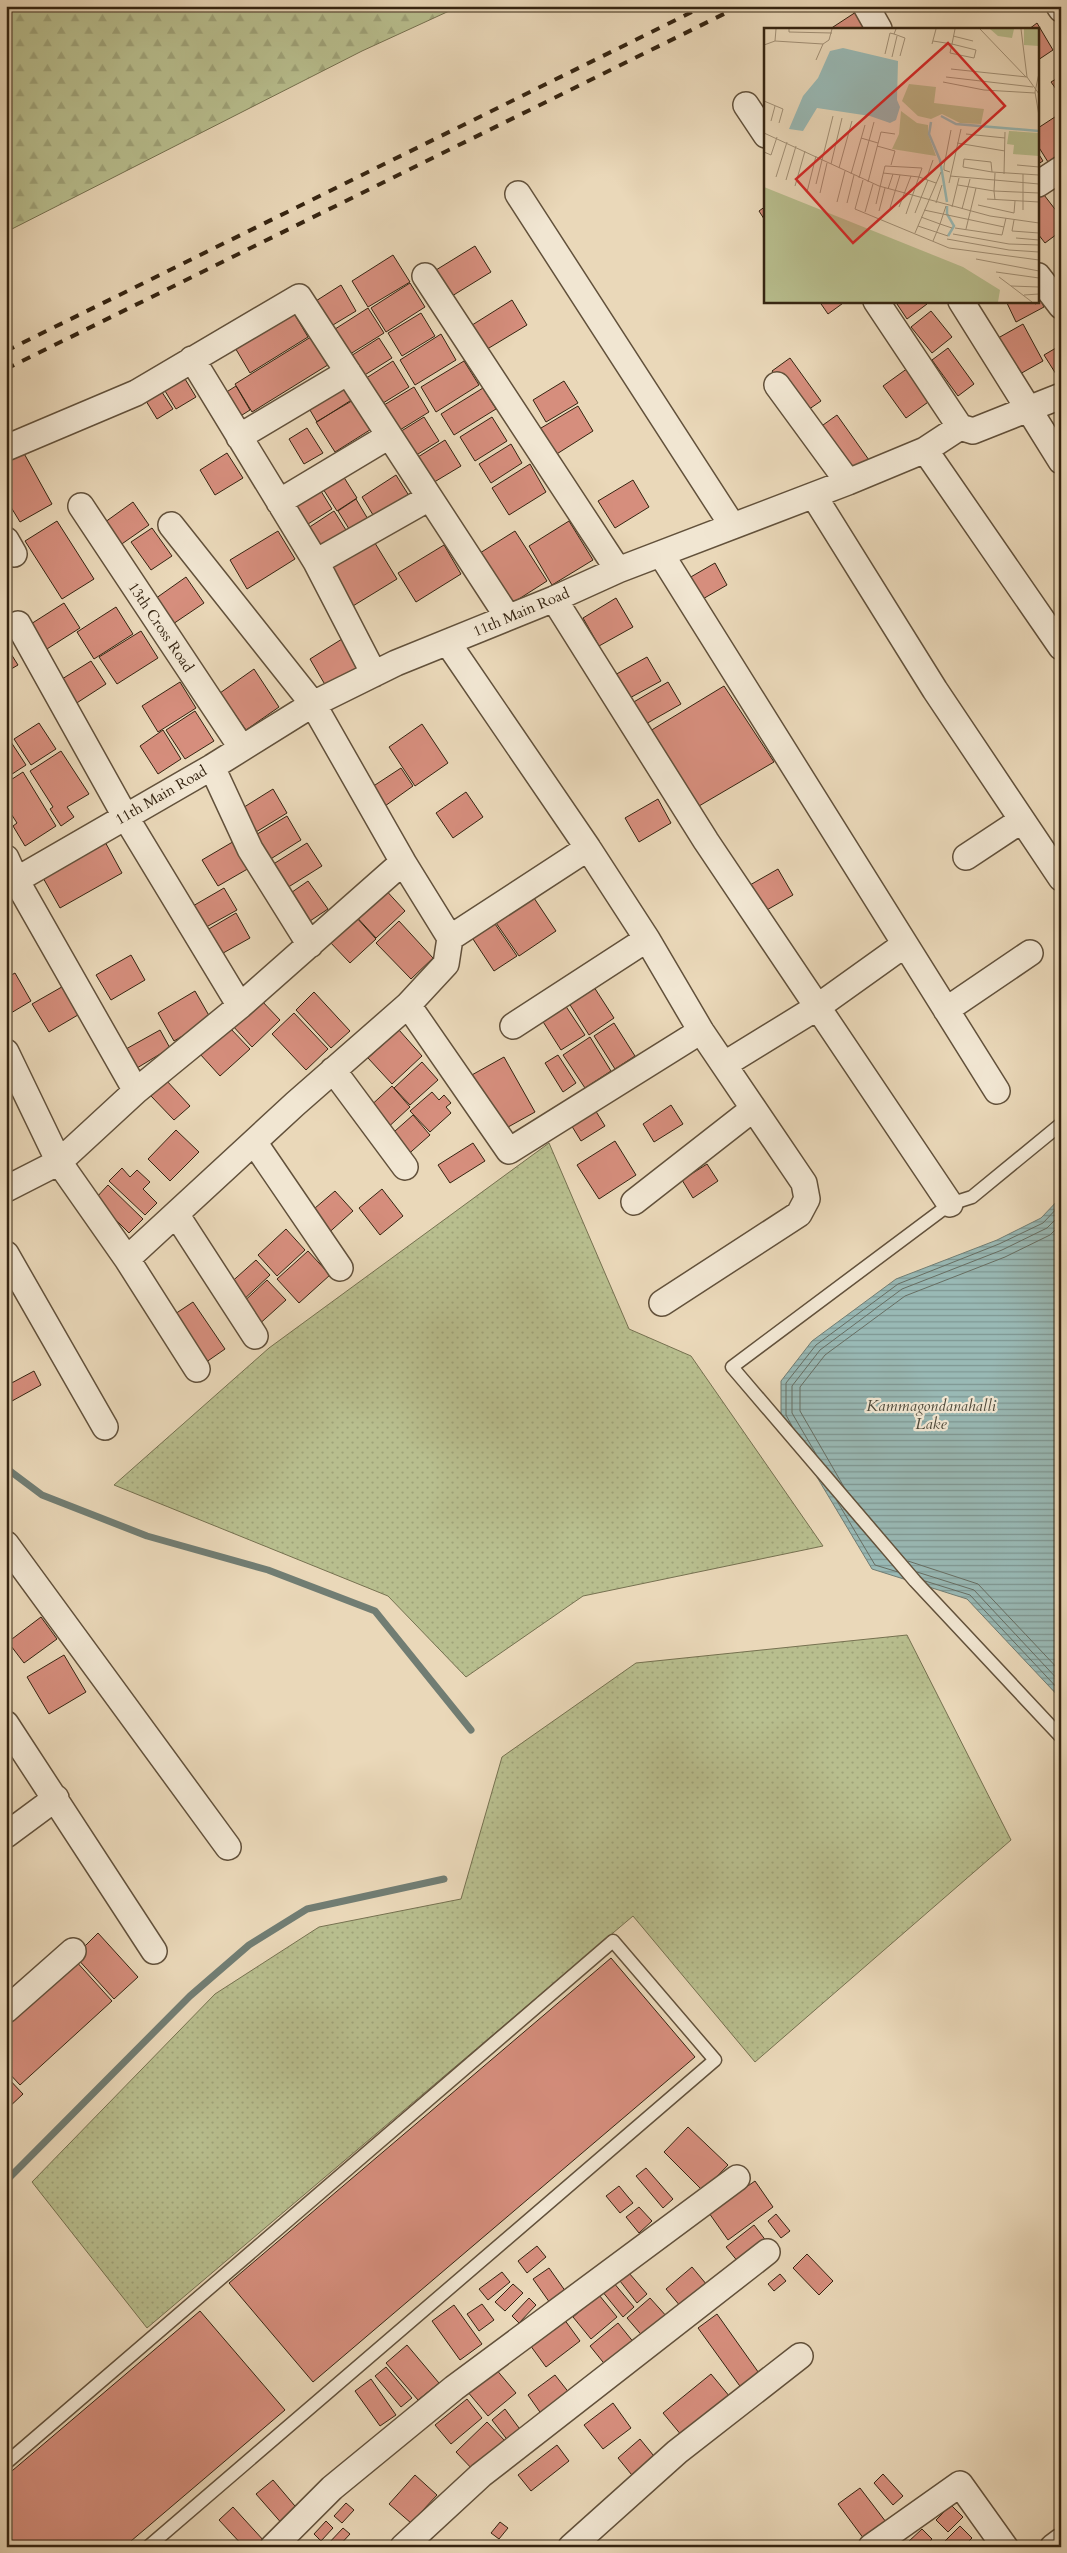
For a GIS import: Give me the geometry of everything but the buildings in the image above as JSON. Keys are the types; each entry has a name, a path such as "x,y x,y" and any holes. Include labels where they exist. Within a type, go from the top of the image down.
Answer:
{"street":[{"path":"866,6 878,28"},
{"path":"746,104 764,132"},
{"path":"1040,183 1061,169"},
{"path":"518,194 732,525"},
{"path":"425,276 618,570"},
{"path":"1040,279 1061,306"},
{"path":"6,448 136,393 299,297 507,616"},
{"path":"877,302 960,428"},
{"path":"962,302 1027,410 1061,461"},
{"path":"192,359 316,562 374,674"},
{"path":"239,437 348,372"},
{"path":"777,385 848,482"},
{"name":"11th Main Road","path":"11,883 212,766 313,704 374,674 507,616 554,599 618,570 732,525 814,496 925,450 960,428 973,431 1061,396"},
{"path":"279,502 389,436"},
{"path":"925,450 1061,647"},
{"path":"814,496 935,690 1061,878"},
{"path":"316,562 429,498"},
{"name":"13th Cross Road","path":"81,506 241,747"},
{"path":"127,1259 333,1070 408,1005 446,964 450,938 403,862 313,704 171,525"},
{"path":"661,554 904,945 998,1091"},
{"path":"554,599 706,841 816,1008 950,1204"},
{"path":"18,624 125,816 240,1006"},
{"path":"448,643 588,848 647,939 701,1031 804,1184 807,1199 799,1214 662,1303"},
{"path":"212,766 250,849 310,945"},
{"path":"966,856 1022,820"},
{"path":"450,938 588,848"},
{"path":"6,858 11,883 136,1091"},
{"path":"6,1188 59,1162 136,1091 240,1006 403,862"},
{"path":"513,1026 647,939"},
{"path":"725,1064 816,1008 904,945"},
{"path":"946,1010 1030,953"},
{"path":"408,1005 508,1151 701,1031"},
{"path":"6,1052 59,1162 127,1259 197,1369"},
{"path":"333,1070 405,1167"},
{"path":"634,1202 753,1109"},
{"path":"254,1142 340,1268"},
{"path":"176,1214 255,1336"},
{"path":"6,1254 105,1427"},
{"path":"6,1544 228,1847"},
{"path":"6,1724 154,1950"},
{"path":"6,1835 56,1798"},
{"path":"6,2010 73,1951"},
{"path":"273,2547 332,2488 454,2388 737,2178"},
{"path":"404,2547 481,2475 767,2252"},
{"path":"571,2547 677,2452 800,2356"},
{"path":"871,2547 960,2484 1005,2547"},
{"path":"1054,2547 1061,2541"}],"lane":[{"path":"1061,1124 972,1197 950,1204 732,1367 915,1581 1061,1737"},
{"path":"6,2463 613,1942 714,2060 148,2547"}],"green space":[{"path":"6,6 460,6 362,51 6,232"},
{"path":"549,1143 629,1329 691,1356 823,1546 583,1596 466,1677 388,1596 114,1485 269,1348"},
{"path":"907,1635 1011,1840 755,2062 633,1916 147,2328 32,2182 215,1994 319,1927 461,1899 502,1757 636,1663"}],"water":[{"name":"Kammagondanahalli Lake","path":"1061,1197 1061,1699 967,1599 872,1569 781,1417 781,1381 812,1341 896,1279 997,1240 1041,1218"}],"waterway":[{"path":"6,1468 42,1495 147,1536 268,1570 375,1611 471,1730"},
{"path":"6,2181 190,1996 249,1945 307,1909 444,1879"}],"railway":[{"path":"6,351 704,6"},
{"path":"6,369 740,6"}]}
